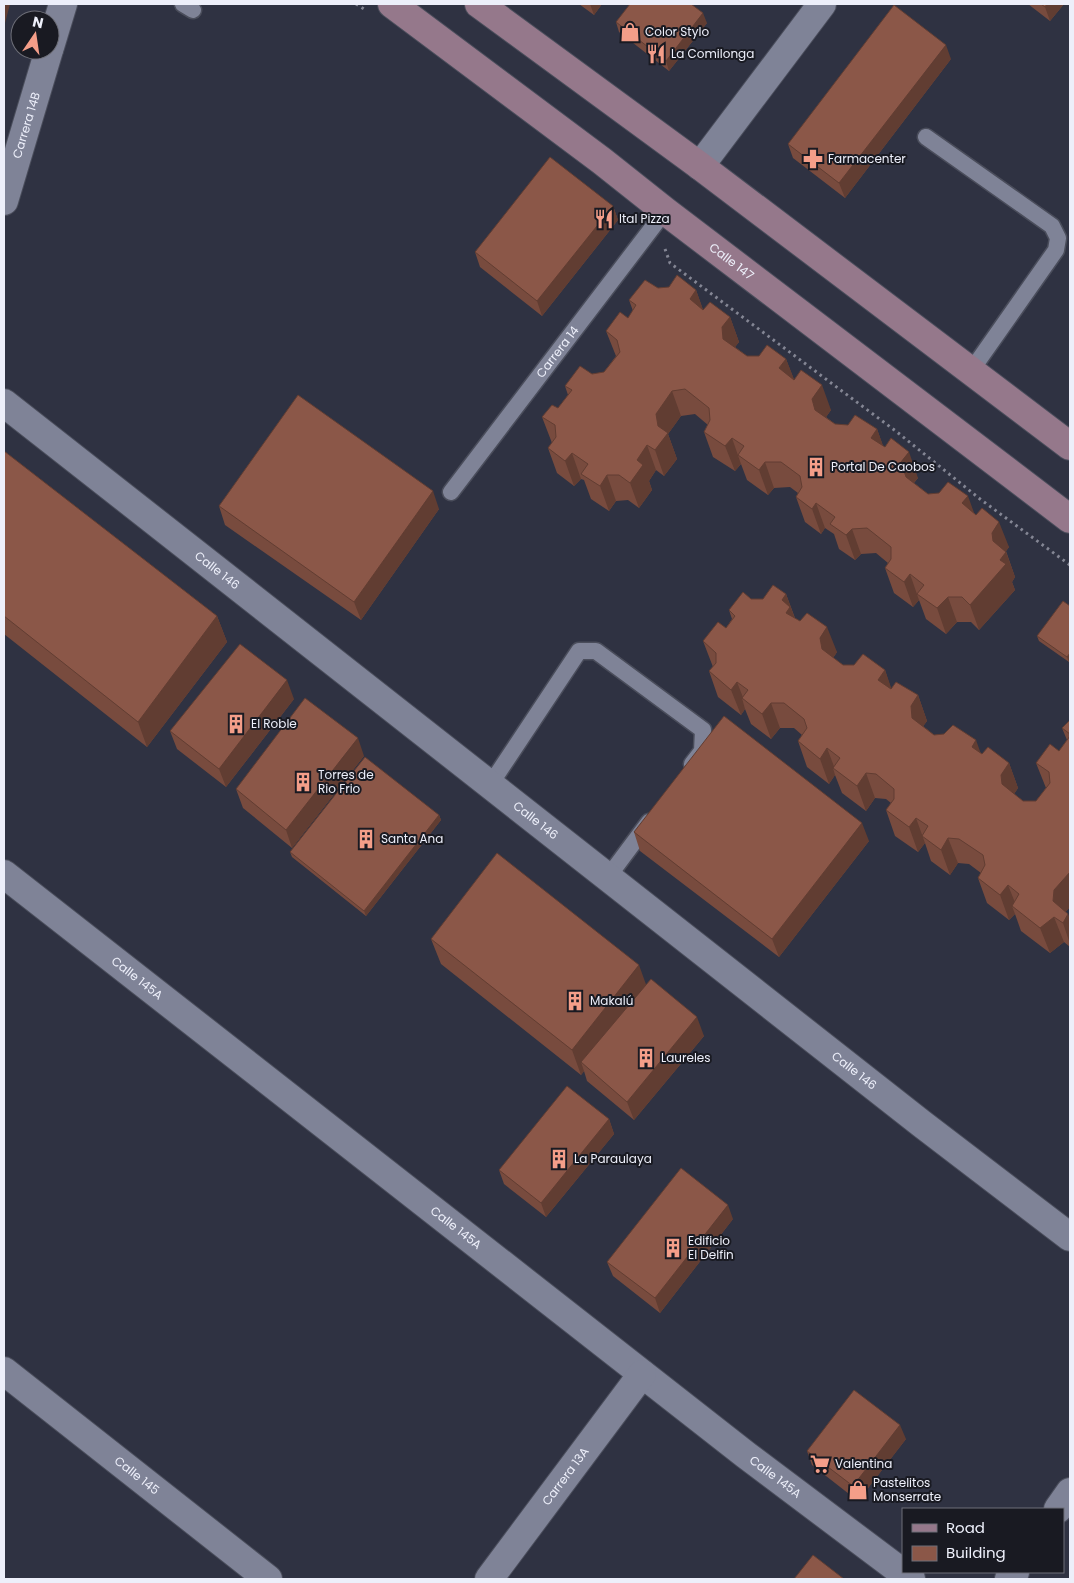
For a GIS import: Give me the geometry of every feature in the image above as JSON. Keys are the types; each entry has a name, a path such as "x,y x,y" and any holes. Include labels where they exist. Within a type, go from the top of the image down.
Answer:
{"main road":[{"name":"Calle 147","path":"392,4 602,161 665,212 1070,519"},
{"path":"480,4 700,166 1070,446"}],"street":[{"path":"700,166 822,4"},
{"name":"Carrera 14B","path":"4,201 47,60"},
{"name":"Calle 146","path":"4,402 922,1124 1069,1234"},
{"name":"Calle 145A","path":"4,874 642,1374 902,1573"},
{"name":"Calle 145","path":"4,1371 268,1579"},
{"name":"Carrera 13A","path":"489,1579 642,1374"},
{"path":"1059,1508 1070,1492"}],"lane":[{"path":"926,137 1052,226 1058,238 1056,250 971,371"},
{"name":"Carrera 14","path":"450,492 665,212"},
{"path":"490,784 579,651 596,651 703,730 702,751 684,774"},
{"path":"608,877 661,806"}],"building":[{"path":"630,4 691,4 703,13 666,61 616,22"},
{"path":"894,5 946,45 839,183 788,144"},
{"path":"550,157 613,206 537,301 475,252"},
{"name":"Portal De Caobos","path":"677,275 696,290 690,299 703,310 710,302 730,317 722,327 723,339 747,356 759,356 767,345 786,359 779,368 794,380 801,370 822,385 812,399 815,410 835,424 848,425 855,415 877,429 871,438 885,447 891,438 909,452 901,462 906,477 928,494 939,493 948,482 968,496 962,503 976,515 982,508 999,522 992,533 993,541 1006,552 1000,560 1006,564 970,605 962,597 948,597 937,608 917,594 924,585 910,574 904,582 885,568 891,559 891,547 867,528 852,529 846,535 830,524 835,517 816,503 812,509 796,497 802,487 800,476 781,462 765,462 759,470 738,455 744,446 732,438 725,446 704,432 710,420 709,408 685,389 672,391 656,414 658,426 668,433 655,450 647,445 637,460 643,465 630,483 619,475 607,475 600,486 581,474 588,464 572,453 565,461 548,448 556,437 555,425 542,417 552,405 558,408 572,390 565,386 580,366 592,374 604,372 620,352 617,340 606,331 620,312 628,318 636,305 629,300 645,280 658,288 669,287"},
{"path":"298,395 433,491 354,602 219,506"},
{"path":"4,451 217,616 138,722 4,616"},
{"path":"773,585 786,594 782,600 790,607 786,613 800,621 807,613 827,627 820,638 822,649 843,665 854,665 863,654 885,670 878,680 891,689 896,682 918,695 911,706 912,718 934,735 944,734 953,725 976,740 972,747 982,754 988,747 1009,763 1001,775 1002,784 1023,801 1036,801 1050,783 1049,772 1036,763 1050,744 1059,751 1070,736 1070,872 1054,890 1053,901 1068,914 1063,923 1054,917 1040,928 1012,906 1019,894 1008,885 1000,895 978,878 985,865 983,855 959,839 948,838 941,850 922,836 928,826 916,818 909,827 886,810 894,799 894,789 876,774 866,773 857,786 833,768 840,758 827,748 820,759 798,741 807,728 804,719 784,703 771,703 762,714 742,698 748,690 737,682 731,690 709,671 716,663 716,653 703,641 718,622 726,628 735,616 729,610 743,592 751,599 763,599"},
{"path":"1063,601 1070,606 1070,653 1067,657 1037,636"},
{"name":"El Roble","path":"240,644 287,680 219,769 170,731"},
{"name":"Torres de Rio Frio","path":"305,698 358,738 286,830 236,789"},
{"path":"724,716 862,823 772,939 634,832"},
{"path":"1070,720 1070,734 1062,728"},
{"name":"Santa Ana","path":"365,757 439,815 364,911 290,852"},
{"path":"497,853 639,965 572,1050 431,939"},
{"name":"Laureles","path":"651,979 697,1017 627,1102 581,1062"},
{"name":"La Paraulaya","path":"567,1086 609,1119 541,1203 499,1170"},
{"name":"Edificio El Delfin","path":"681,1168 728,1205 655,1298 607,1262"},
{"path":"854,1390 900,1425 853,1486 807,1451"},
{"path":"813,1555 844,1579 794,1579"}],"place":[{"name":"Color Stylo","path":"630,32"},
{"name":"La Comilonga","path":"656,54"},
{"name":"Farmacenter","path":"813,159"},
{"name":"Ital Pizza","path":"604,219"},
{"name":"Portal De Caobos","path":"816,467"},
{"name":"El Roble","path":"236,724"},
{"name":"Torres de Rio Frio","path":"303,782"},
{"name":"Santa Ana","path":"366,839"},
{"name":"Makalú","path":"575,1001"},
{"name":"Laureles","path":"646,1058"},
{"name":"La Paraulaya","path":"559,1159"},
{"name":"Edificio El Delfin","path":"673,1248"},
{"name":"Valentina","path":"820,1464"},
{"name":"Pastelitos Monserrate","path":"858,1490"}]}
